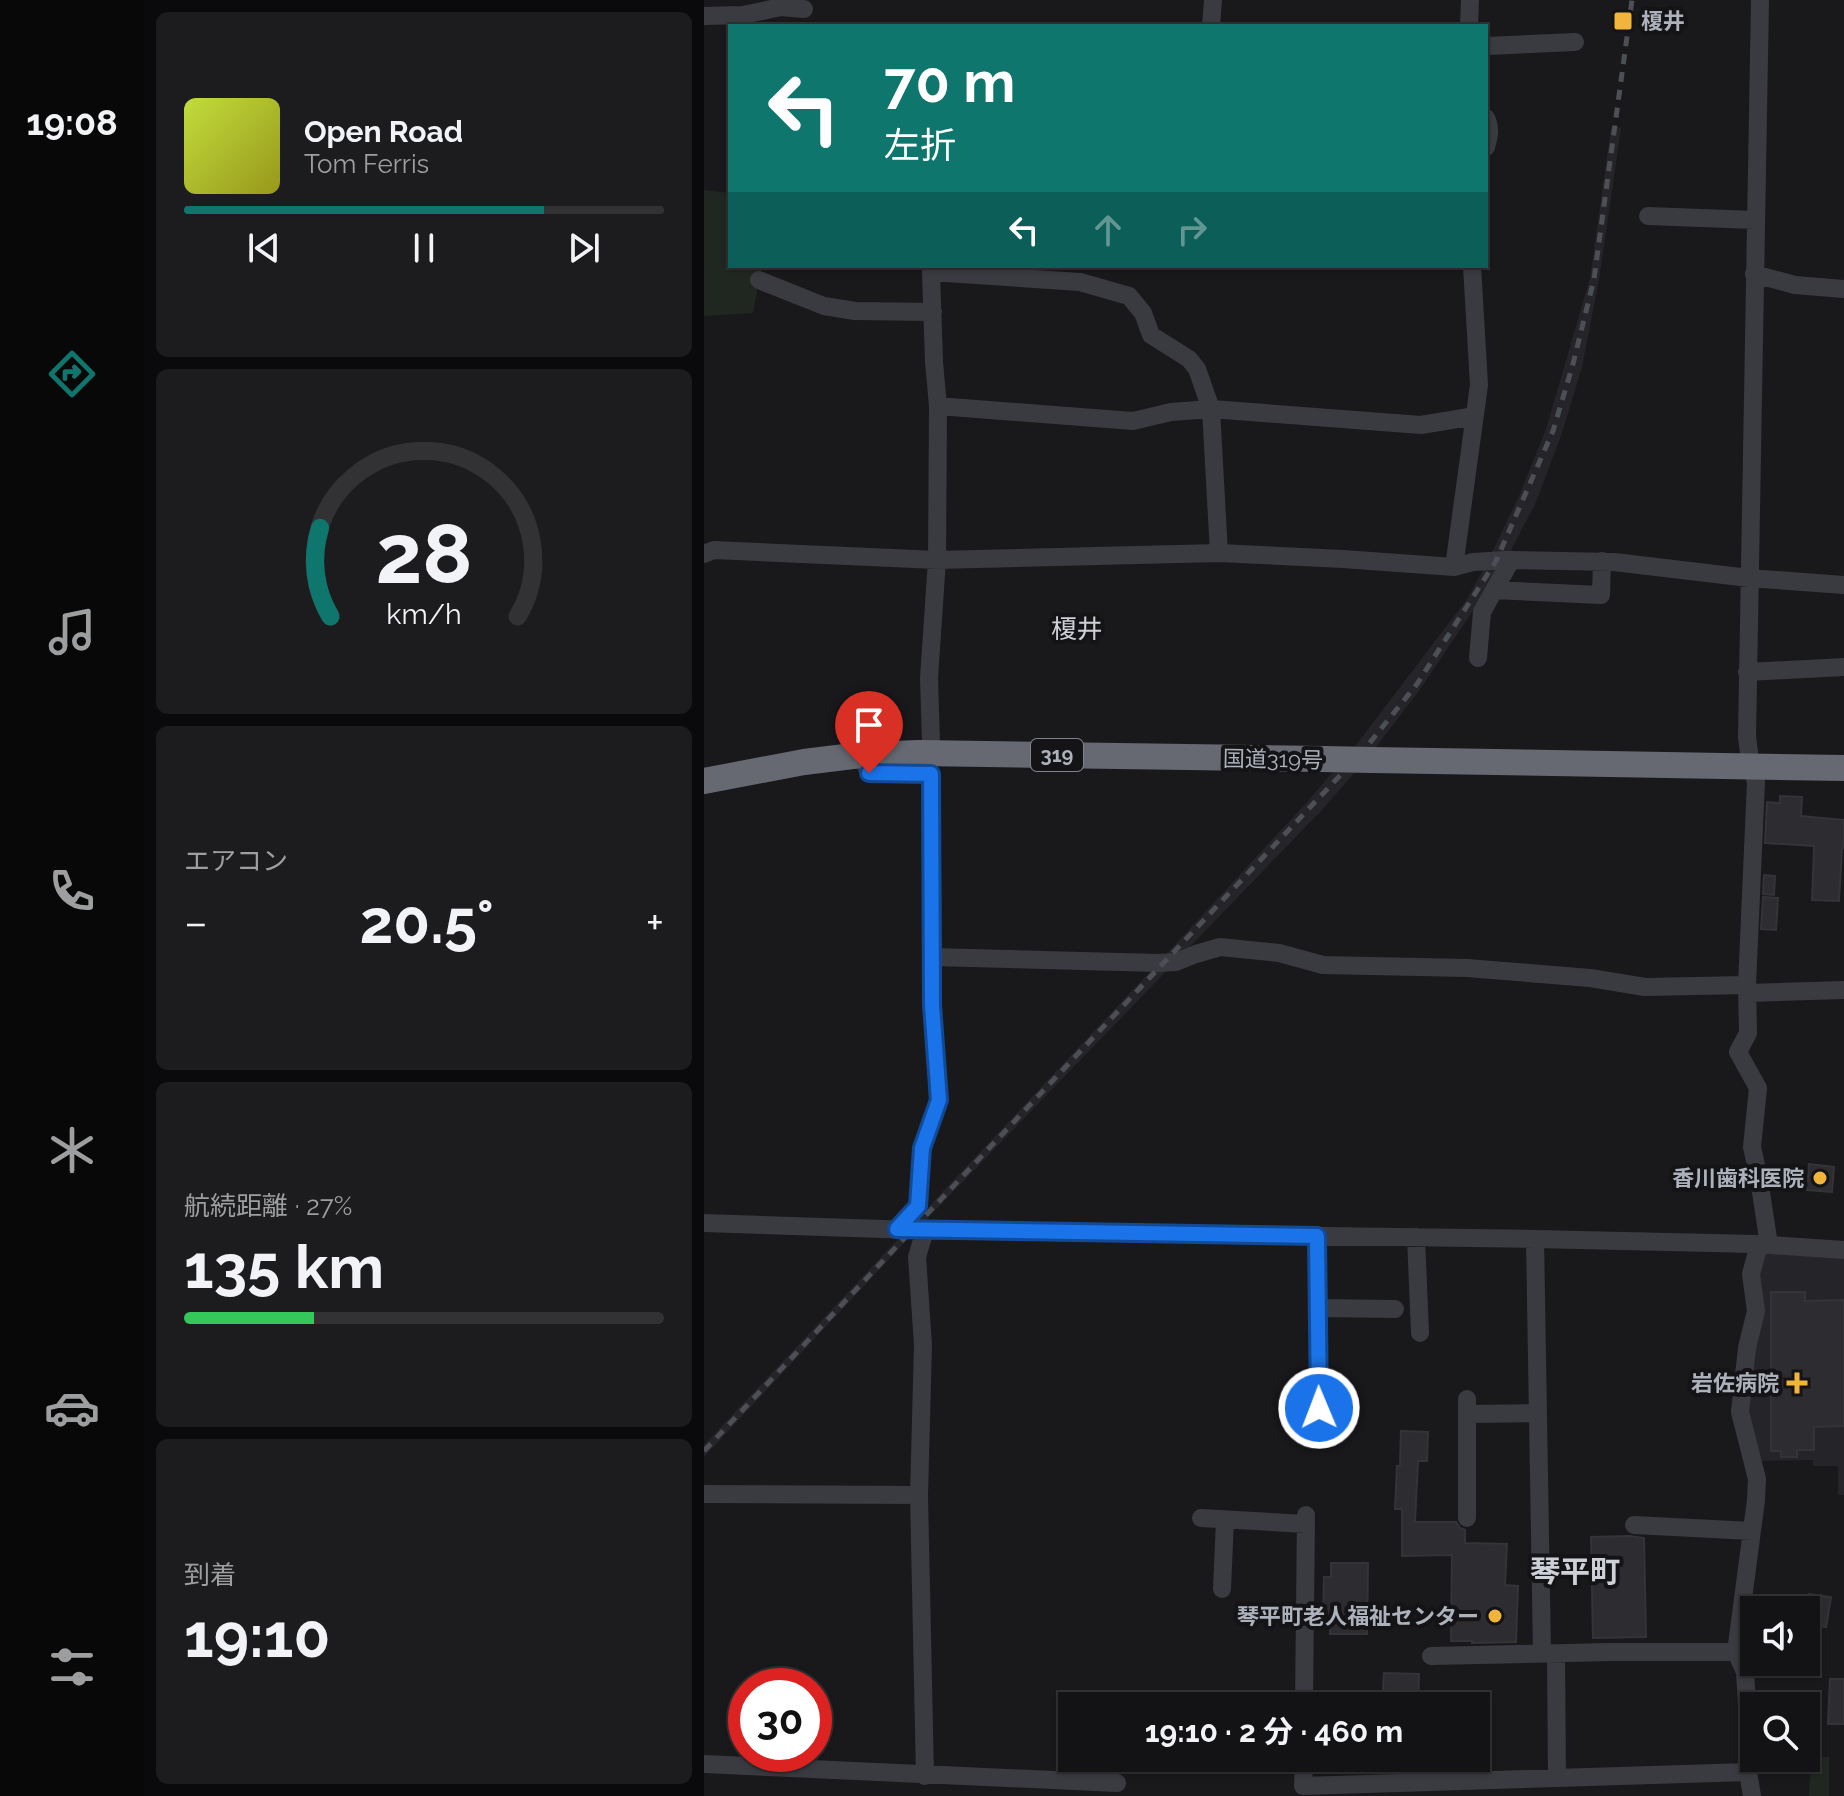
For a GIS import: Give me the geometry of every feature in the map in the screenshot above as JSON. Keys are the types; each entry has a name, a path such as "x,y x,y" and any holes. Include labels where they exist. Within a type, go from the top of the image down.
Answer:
{"highway":[{"name":"国道319号","path":"704,781 790,764 861,755 920,753 1844,768"}],"street":[{"path":"1211,24 1213,0"},
{"path":"1469,24 1470,0"},
{"path":"1746,1692 1745,1672 1736,1652 1757,1479 1740,1412 1747,1348 1756,1311 1751,1274 1764,1245 1759,1179 1752,1147 1758,1088 1738,1052 1748,1033 1756,782 1747,737 1747,672 1760,0"},
{"path":"704,16 734,21 794,5"},
{"path":"1488,46 1575,42"},
{"path":"1648,216 1755,220"},
{"path":"1454,567 1479,385 1472,268"},
{"path":"931,742 929,678 937,560 938,406 931,272 1080,282 1129,296 1143,313 1151,335 1189,359 1197,369 1211,409 1219,553"},
{"path":"1754,274 1795,285 1844,289"},
{"path":"759,280 824,306 855,311 933,312"},
{"path":"938,406 1133,421 1171,412 1211,409 1421,425 1475,416"},
{"path":"704,554 714,550 937,560 1219,553 1454,567 1473,562 1511,560 1602,561 1749,578 1844,585"},
{"path":"1478,658 1482,612 1511,560"},
{"path":"1494,590 1601,595 1602,561"},
{"path":"1747,672 1844,667"},
{"path":"861,755 869,773 931,774 932,1005 939,1100 922,1148 918,1206 897,1229"},
{"path":"933,957 1158,963 1176,962 1220,947 1279,953 1323,965 1467,968 1590,978 1645,987 1844,990"},
{"path":"704,1223 925,1230 1535,1239 1844,1250"},
{"path":"925,1230 917,1257 923,1345 919,1495 925,1776"},
{"path":"1317,1236 1319,1408"},
{"path":"1416,1237 1420,1333"},
{"path":"1535,1239 1538,1413 1557,1778"},
{"path":"1318,1308 1395,1309"},
{"path":"1467,1518 1467,1406 1538,1413"},
{"path":"704,1494 919,1495"},
{"path":"1201,1518 1306,1519 1304,1692"},
{"path":"1222,1589 1225,1520"},
{"path":"1634,1525 1752,1531"},
{"path":"1431,1656 1736,1652"},
{"path":"704,1764 1117,1783"},
{"path":"1304,1772 1303,1786 1748,1772 1752,1796"}],"shaded area":[{"path":"1611,128 1621,128 1599,280 1582,367 1562,433 1536,502 1506,560 1421,688 1370,755 1321,811 924,1222 704,1457 704,1445 1307,802 1356,745 1467,599 1519,496 1546,429 1590,278"},
{"path":"704,190 728,193 728,268 762,268 753,313 704,316"},
{"name":"岩佐病院","path":"1765,1249 1844,1254 1844,1495 1838,1495 1838,1466 1813,1466 1813,1460 1759,1461 1748,1416 1756,1279"},
{"path":"1820,1757 1829,1757 1829,1796 1809,1796 1810,1772 1820,1772"}],"building":[{"path":"1780,796 1802,797 1801,816 1844,820 1839,901 1812,900 1814,846 1765,843 1767,802 1780,803"},
{"path":"1764,875 1775,876 1774,895 1763,894"},
{"path":"1763,897 1778,898 1776,930 1761,929"},
{"name":"香川歯科医院","path":"1809,1164 1834,1167 1832,1192 1807,1190"},
{"path":"1771,1292 1805,1292 1805,1301 1844,1300 1844,1426 1814,1427 1814,1450 1797,1450 1797,1457 1781,1457 1781,1451 1771,1451"},
{"path":"1401,1431 1428,1432 1427,1461 1418,1461 1415,1522 1456,1522 1465,1530 1465,1543 1507,1544 1505,1585 1518,1586 1516,1642 1451,1641 1452,1555 1402,1556 1402,1509 1395,1509"},
{"path":"1591,1537 1644,1538 1646,1637 1593,1638"},
{"path":"1331,1563 1368,1563 1367,1634 1330,1634 1330,1619 1323,1619 1324,1577 1331,1577"},
{"path":"1809,1594 1831,1597 1826,1627 1820,1626 1820,1596"},
{"path":"1384,1673 1419,1674 1418,1692 1383,1692"},
{"path":"1830,1679 1844,1679 1844,1724 1828,1724"}],"railway":[{"path":"704,1451 1364,750 1417,684 1496,561 1553,431 1594,279 1632,0"}],"place":[{"name":"榎井","path":"1623,21"},
{"name":"香川歯科医院","path":"1820,1178"},
{"name":"岩佐病院","path":"1797,1383"},
{"name":"琴平町老人福祉センター","path":"1495,1616"}],"district":[{"name":"榎井","path":"1077,629"},
{"name":"琴平町","path":"1575,1571"}],"route":[{"path":"869,773 931,774 932,1005 939,1100 922,1148 918,1206 897,1229 1317,1236 1319,1408"}]}
